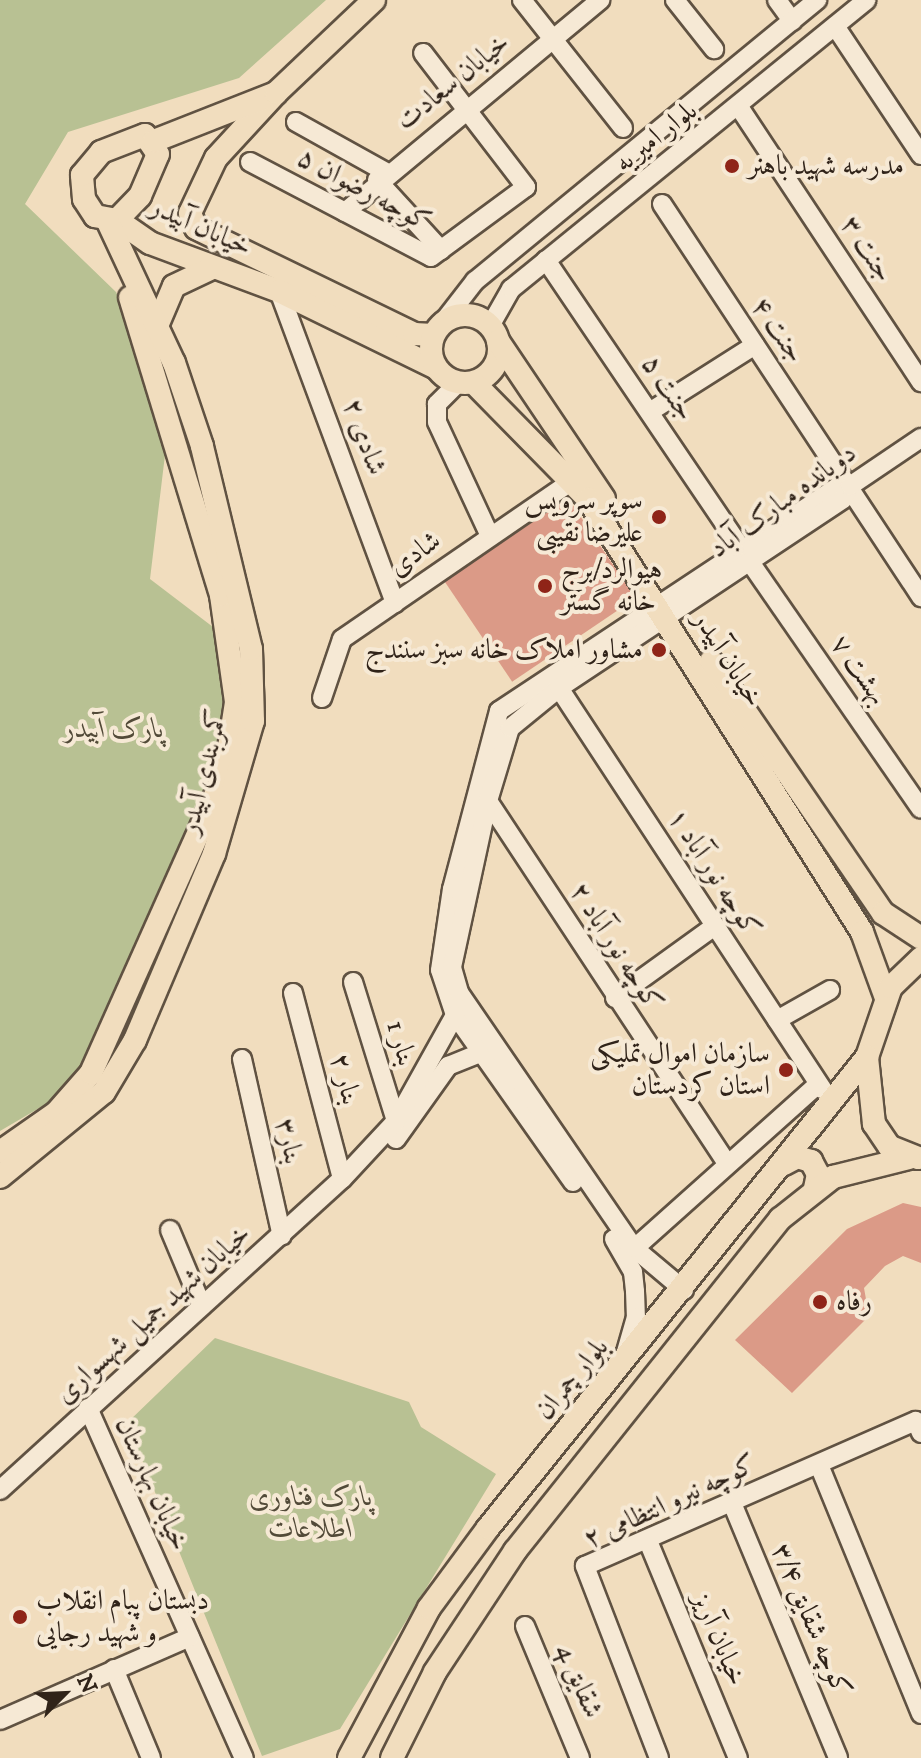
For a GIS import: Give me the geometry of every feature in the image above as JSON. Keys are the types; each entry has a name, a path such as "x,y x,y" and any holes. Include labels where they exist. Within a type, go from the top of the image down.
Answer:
{"main road":[{"path":"154,141 276,93 374,0"},
{"name":"خیابان آبیدر","path":"276,93 216,158 190,213 196,228 414,334 439,328"},
{"path":"145,135 154,141 158,154 152,173 112,220 88,209 82,175 117,142 145,135"},
{"name":"خیابان آبیدر","path":"112,220 150,243 279,291 436,368"},
{"name":"کمربندی آبیدر","path":"0,1177 104,1092 135,1040 214,854 253,721 251,649 231,549 157,326 131,281 112,220"},
{"path":"157,326 174,286 212,268"},
{"name":"کمربندی آبیدر","path":"0,1152 56,1113 91,1073 225,774 236,702 221,595 129,296 131,281"},
{"path":"473,316 494,334 491,371 466,383 436,368 439,328 473,316"},
{"name":"خیابان آبیدر","path":"494,334 668,607 862,932 886,998"},
{"name":"خیابان آبیدر","path":"466,383 573,480 668,607 883,913 921,938"},
{"path":"916,1159 889,1146 874,1124 867,1057 886,998 921,958"},
{"name":"بلوار چمران","path":"349,1758 429,1608 867,1057"},
{"path":"784,1164 797,1157 811,1161 818,1174 815,1188"},
{"path":"392,1758 442,1661 515,1551 780,1219 815,1188 833,1177 916,1159"}],"street":[{"path":"522,0 623,128"},
{"name":"خیابان سعادت","path":"345,212 381,176 600,0"},
{"path":"675,0 714,49"},
{"path":"777,0 792,21"},
{"name":"بلوار امیریه","path":"439,328 475,281 817,0"},
{"name":"بلوار امیریه","path":"494,334 511,289 739,107 866,0"},
{"path":"835,26 921,155"},
{"path":"423,53 466,106"},
{"name":"کوچه رضوان ۵","path":"250,162 431,257 526,187 466,106"},
{"name":"جنت ۳","path":"739,107 921,382"},
{"path":"296,122 381,176 441,250"},
{"name":"جنت ۴","path":"662,204 921,597"},
{"name":"جنت ۵","path":"546,260 651,411 746,556"},
{"name":"شادی ۲","path":"279,291 395,603"},
{"path":"651,411 755,345"},
{"path":"466,383 437,404 437,422 490,536"},
{"name":"دوبانده مبارک آباد","path":"668,607 746,556 843,499 850,486 921,438"},
{"name":"شادی","path":"322,698 342,639 573,480"},
{"name":"بهشت ۷","path":"746,556 921,809"},
{"path":"623,1365 636,1317 630,1252 459,992 452,967 488,801 510,728 668,607"},
{"path":"668,607 499,711 438,952 455,1015 481,1053 630,1252 684,1290"},
{"name":"کوچه نور آباد ۱","path":"559,688 820,1086 726,1162"},
{"name":"کوچه نور آباد ۲","path":"488,801 615,998 726,1162"},
{"path":"615,998 715,926"},
{"name":"بنار 1","path":"353,982 396,1121"},
{"path":"777,1020 830,990"},
{"name":"بنار ۲","path":"293,993 342,1179"},
{"name":"خیابان شهید جمیل شهسواری","path":"0,1490 342,1179 396,1121 455,1015"},
{"name":"خیابان شهید جمیل شهسواری","path":"342,1179 397,1139 448,1066 481,1053"},
{"name":"بنار۳","path":"242,1059 282,1236"},
{"path":"630,1252 726,1162"},
{"path":"170,1230 202,1306"},
{"name":"خیابان بهارستان","path":"88,1408 244,1758"},
{"name":"کوچه نیرو انتظامی ۲","path":"659,1758 585,1566 819,1465 919,1427"},
{"path":"819,1465 921,1714"},
{"name":"کوچه شقایق ۳/۴","path":"732,1503 838,1758"},
{"name":"خیابان آریز","path":"648,1541 738,1758"},
{"name":"شقایق 4","path":"525,1626 580,1758"},
{"path":"0,1720 190,1637"},
{"path":"114,1669 151,1758"}],"green space":[{"name":"پارک آبیدر","path":"0,0 326,0 239,78 68,132 25,204 116,292 169,422 150,579 213,627 233,742 75,1087 0,1131"},
{"name":"پارک فناوری اطلاعات","path":"215,1338 409,1402 421,1427 496,1474 340,1729 262,1756 127,1423"}],"building":[{"name":"هیوالرد/برج خانه گستر","path":"568,498 636,598 512,682 444,581"},
{"name":"رفاه","path":"903,1203 921,1207 921,1263 903,1256 885,1266 864,1288 869,1316 792,1393 735,1340 847,1229"}],"place":[{"name":"مدرسه شهید باهنر","path":"732,166"},
{"name":"سوپر سرویس علیرضا نقیبی","path":"659,517"},
{"name":"هیوالرد/برج خانه گستر","path":"545,586"},
{"name":"مشاور املاک خانه سبز سنندج","path":"659,650"},
{"name":"سازمان اموال تملیکی استان کردستان","path":"786,1070"},
{"name":"رفاه","path":"820,1302"},
{"name":"دبستان پبام انقلاب و شهید رجایی","path":"20,1617"}]}
